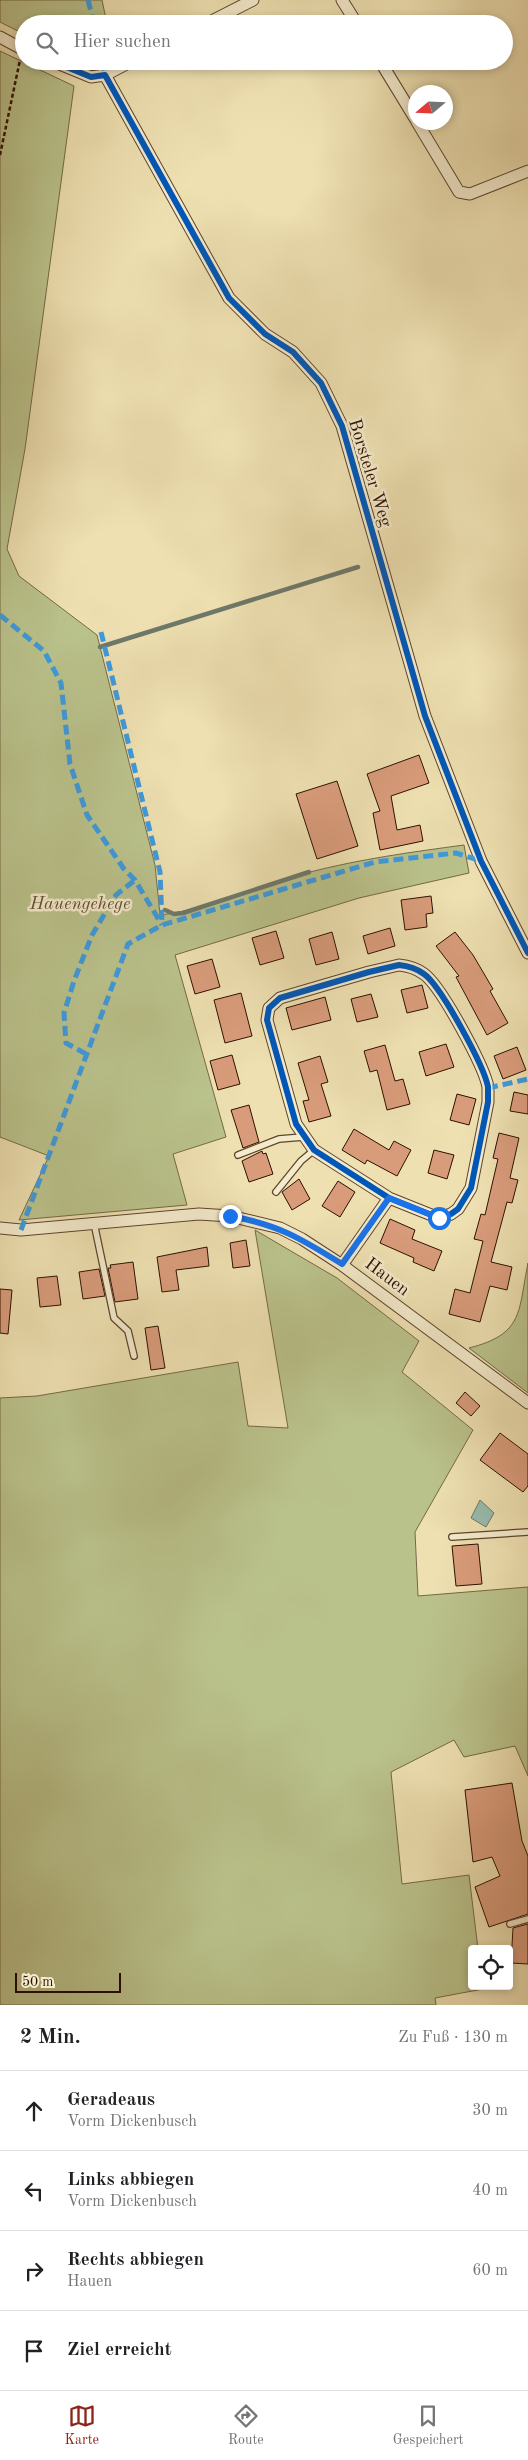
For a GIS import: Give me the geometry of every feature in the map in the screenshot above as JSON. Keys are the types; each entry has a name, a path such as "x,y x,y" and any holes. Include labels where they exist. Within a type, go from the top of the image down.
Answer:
{"street":[{"path":"224,15 253,0"},
{"path":"342,0 351,15"},
{"path":"0,37 15,45"},
{"path":"74,70 91,77 105,75 115,70"},
{"path":"385,70 408,108"},
{"name":"Borsteler Weg","path":"105,75 229,298 265,334 293,352 321,383 342,426 425,716 481,861 528,953"},
{"path":"421,130 459,192 470,194 528,171"},
{"path":"399,965 412,967 425,974 438,989 473,1053 488,1088 488,1102 471,1188 458,1209 451,1214 439,1218 389,1198 314,1150 302,1137 296,1124 267,1020 269,1008 280,998 384,968 399,965"},
{"path":"342,1264 389,1198"},
{"name":"Hauen","path":"0,1228 22,1230 199,1214 230,1216 280,1228 302,1239 342,1264 528,1403"}],"lane":[{"path":"238,1155 279,1139 302,1137"},
{"path":"276,1192 301,1161 314,1150"},
{"path":"94,1223 114,1318 128,1331 134,1356"},
{"path":"452,1537 528,1532"},
{"path":"510,1924 528,1919"}],"path":[{"path":"0,155 18,70"}],"green space":[{"path":"0,0 102,0 105,15 15,15 15,30 0,22"},
{"name":"Hauengehege","path":"0,51 15,58 15,70 40,70 74,86 25,449 7,549 19,576 97,635 155,865 160,915 198,908 291,877 329,867 387,856 464,845 469,873 359,898 175,955 226,1137 173,1154 187,1205 19,1220 49,1156 0,1137"},
{"path":"255,1230 337,1278 419,1341 402,1372 473,1430 415,1532 418,1596 528,1587 528,1776 515,1746 464,1757 454,1740 391,1772 402,1884 469,1875 478,1945 468,1945 468,1990 478,1990 435,1998 436,2005 0,2005 0,1398 37,1396 238,1362 248,1426 288,1428"},
{"path":"528,1263 528,1393 469,1348 500,1336 509,1328 519,1308"}],"water":[{"path":"480,1500 494,1513 486,1527 471,1518"}],"building":[{"path":"419,755 429,783 391,796 397,830 420,825 423,841 380,850 373,813 380,811 367,774"},
{"path":"337,781 358,846 317,859 296,794"},
{"path":"431,896 433,913 426,914 427,927 405,930 401,900"},
{"path":"390,928 395,946 368,954 363,936"},
{"path":"276,931 284,958 260,965 252,938"},
{"path":"332,932 339,959 316,965 309,939"},
{"path":"455,932 473,955 493,989 490,991 508,1023 487,1035 456,977 459,976 436,946"},
{"path":"212,959 220,987 195,994 187,966"},
{"path":"422,985 428,1008 407,1013 401,990"},
{"path":"241,993 252,1036 225,1043 214,1000"},
{"path":"371,994 378,1017 357,1022 351,999"},
{"path":"325,997 331,1020 292,1030 286,1008"},
{"path":"446,1044 454,1067 426,1076 419,1052"},
{"path":"385,1045 395,1081 403,1079 410,1104 387,1110 377,1070 370,1072 364,1051"},
{"path":"517,1047 526,1070 503,1079 494,1056"},
{"path":"232,1055 240,1084 218,1090 210,1061"},
{"path":"320,1056 328,1082 321,1084 331,1116 309,1122 303,1101 309,1100 298,1063"},
{"path":"514,1092 528,1095 528,1114 510,1111"},
{"path":"457,1094 476,1099 469,1125 450,1120"},
{"path":"249,1105 259,1142 243,1148 231,1110"},
{"path":"354,1129 389,1150 394,1141 411,1150 397,1176 367,1160 365,1164 342,1150"},
{"path":"499,1133 519,1138 510,1178 518,1180 512,1203 507,1202 491,1262 512,1267 507,1290 490,1286 480,1322 449,1314 455,1289 470,1293 483,1241 474,1239 481,1214 485,1215 498,1159 493,1158"},
{"path":"434,1150 454,1155 447,1179 428,1173"},
{"path":"262,1151 263,1154 266,1153 273,1174 249,1182 242,1161"},
{"path":"299,1179 310,1199 292,1210 282,1192"},
{"path":"338,1181 355,1192 340,1217 322,1206"},
{"path":"390,1219 415,1230 412,1239 442,1251 434,1271 413,1262 414,1258 380,1243"},
{"path":"246,1240 250,1266 233,1268 230,1243"},
{"path":"207,1247 209,1266 176,1270 179,1290 162,1292 157,1257"},
{"path":"133,1262 138,1299 115,1302 108,1268 111,1268 110,1265"},
{"path":"99,1269 105,1296 83,1299 79,1272"},
{"path":"57,1276 61,1305 40,1307 37,1278"},
{"path":"0,1289 12,1290 8,1334 0,1333"},
{"path":"158,1326 165,1368 151,1370 145,1328"},
{"path":"465,1392 480,1406 471,1416 456,1403"},
{"path":"500,1433 528,1454 528,1486 523,1492 480,1460"},
{"path":"478,1544 482,1584 456,1586 452,1546"},
{"path":"512,1783 522,1841 528,1856 528,1914 489,1927 475,1887 500,1876 492,1857 473,1862 465,1790"},
{"path":"528,1924 528,1964 513,1963 513,1928"}],"waterway":[{"path":"100,647 358,567"},
{"path":"165,910 174,914 183,913 309,872"}],"marked path":[{"path":"88,0 92,15"},
{"path":"104,70 105,75"},
{"path":"0,615 44,651 61,683 70,764 87,815 124,869 135,880 162,925"},
{"path":"101,632 160,872 162,922"},
{"path":"21,1230 128,944 162,925 375,862 456,853 481,861"},
{"path":"86,1054 66,1043 64,1013 92,935 116,895 135,880"},
{"path":"488,1088 528,1079"},
{"path":"342,1265 389,1198"}],"cycle path":[{"path":"74,70 91,77 105,75 229,298 265,334 293,352 321,383 342,426 425,716 481,861 528,953"},
{"path":"399,965 412,968 424,974 441,994 479,1062 488,1087 488,1102 471,1188 458,1209 451,1214 439,1218 389,1198 314,1150 296,1124 267,1020 269,1008 280,998 399,965"}],"route":[{"path":"230,1216 280,1228 302,1239 342,1264 389,1198 439,1218"}]}
